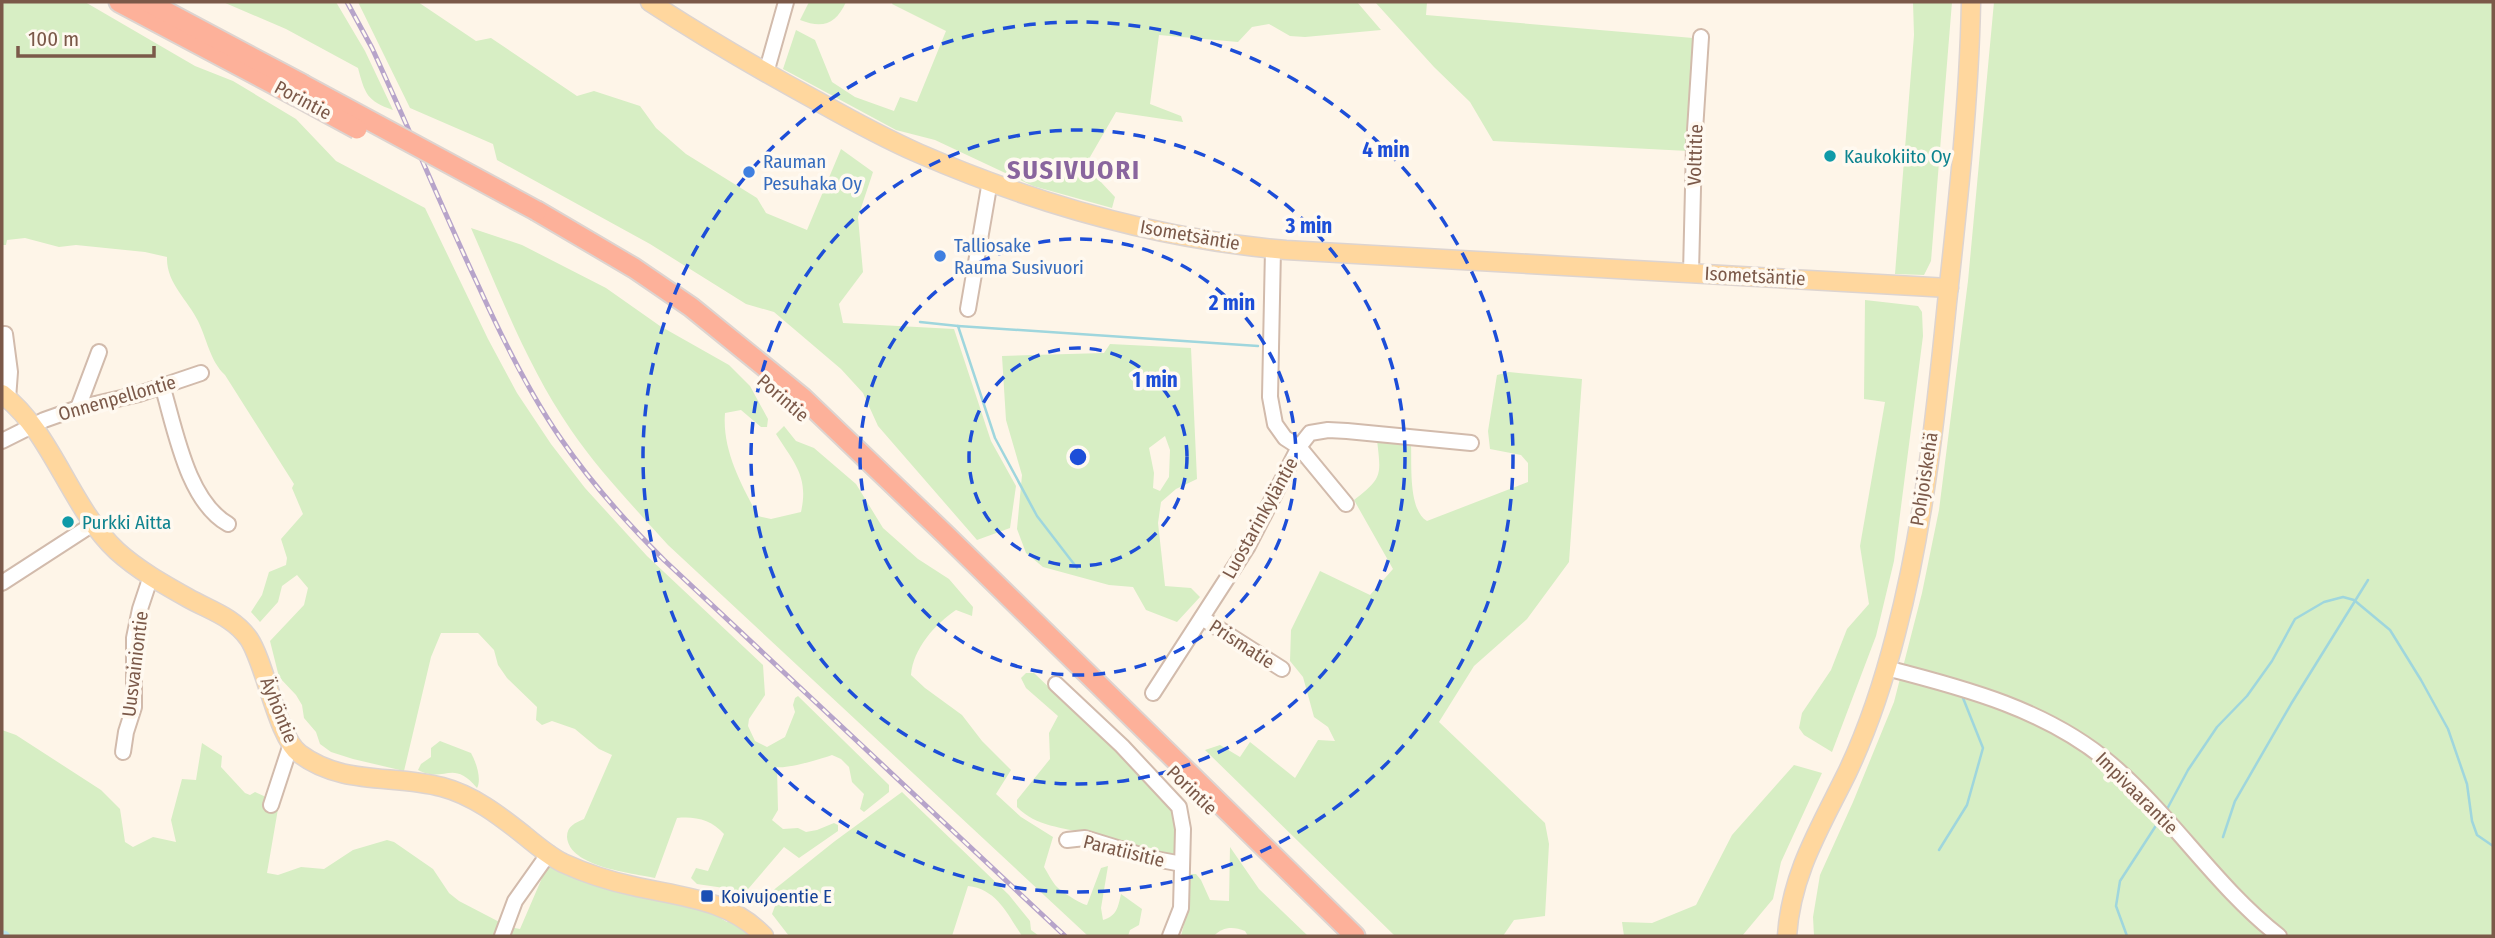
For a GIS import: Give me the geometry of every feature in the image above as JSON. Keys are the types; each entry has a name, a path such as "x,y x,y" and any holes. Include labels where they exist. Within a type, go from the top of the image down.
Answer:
{"highway":[{"name":"Porintie","path":"119,2 299,90"},
{"name":"Porintie","path":"148,2 299,90 634,268 726,333 803,398 946,535 1355,936"},
{"name":"Porintie","path":"534,216 683,316 797,410 1010,612 1338,933"}],"main road":[{"name":"Isometsäntie","path":"650,2 766,73 916,152 990,181 1122,223 1231,244 1273,249 1949,288"},
{"name":"Pohjoiskehä","path":"1787,936 1797,880 1814,837 1848,771 1886,668 1908,580 1928,460 1949,288 1963,145 1971,2"},
{"name":"Äyhöntie","path":"5,396 33,425 93,524 116,550 151,576 220,613 237,625 249,639 291,744 297,752 339,773 370,780 427,784 458,792 500,817 561,862 590,874 723,907 749,922 764,936"}],"street":[{"path":"766,73 786,2"},
{"name":"Volttitie","path":"1691,273 1694,146 1701,37"},
{"path":"968,309 990,181"},
{"name":"Luostarinkyläntie","path":"1153,693 1248,546 1299,447 1285,438 1275,424 1270,397 1273,249"},
{"path":"5,334 10,372 5,396"},
{"path":"78,408 81,394 99,352"},
{"name":"Onnenpellontie","path":"2,441 33,425 78,408 139,394 201,373"},
{"path":"162,385 191,478 203,501 228,524"},
{"path":"1346,504 1299,447 1310,433 1328,430 1471,443"},
{"path":"2,583 93,524"},
{"name":"Uusvainiontie","path":"123,752 134,707 134,638 151,576"},
{"name":"Prismatie","path":"1202,618 1282,669"},
{"name":"Impivaarantie","path":"1886,668 2017,707 2091,748 2140,791 2247,907 2279,936"},
{"path":"1056,684 1122,746 1179,807 1183,829 1181,908 1170,936"},
{"path":"271,805 291,744"},
{"name":"Paratiisitie","path":"1067,840 1085,838 1150,858 1182,864"},
{"path":"502,936 515,901 549,853"}],"green space":[{"path":"2,2 85,2 195,66 233,81 296,119 336,161 425,208 488,339 517,393 551,444 585,488 647,556 763,665 765,695 749,719 748,726 755,741 767,747 785,737 795,712 795,698 798,696 889,785 889,792 864,812 860,809 864,794 852,782 849,767 841,759 832,755 777,767 778,810 772,820 783,829 798,828 806,832 834,823 838,825 838,831 799,858 784,847 743,895 724,888 697,884 691,878 696,868 708,871 724,834 709,822 697,818 677,818 655,878 590,862 570,847 567,833 572,825 584,819 612,755 599,749 575,729 552,721 542,725 536,720 537,707 507,678 498,665 494,650 478,633 441,633 431,657 404,771 331,752 320,744 316,732 304,718 302,705 296,695 279,677 270,641 304,605 308,588 297,575 282,586 278,602 260,622 251,612 262,595 269,572 286,565 287,558 281,539 303,514 292,488 294,484 216,363 194,313 170,275 167,257 76,245 59,247 25,238 7,240 6,245 2,245"},
{"path":"223,2 336,2 365,51 393,110 372,100 358,68 286,29"},
{"path":"358,2 418,2 476,41 491,38 577,96 594,91 640,106 656,128 686,154 757,198 766,213 807,230 841,149 873,172 858,217 863,272 839,304 843,323 954,329 991,441 1016,486 1010,528 977,540 878,426 863,393 841,369 774,312 746,304 650,244 497,160 493,144 410,108"},
{"path":"809,2 846,2 833,20 815,24 800,20"},
{"path":"1357,2 1381,30 1305,37 1290,36 1269,24 1252,27 1238,42 1159,35 1150,104 1181,116 1183,122 1116,112 1090,157 1099,180 1115,197 1112,208 1033,186 935,140 896,130 783,69 796,30 815,40 832,82 855,97 894,111 900,97 917,102 946,31 892,4"},
{"path":"1375,2 1427,2 1426,15 1693,38 1688,151 1493,141 1470,102"},
{"path":"1913,2 1952,2 1931,261 1924,275 1895,274 1914,35"},
{"path":"1994,2 2493,2 2493,936 1814,936 1813,917 1820,875 1894,702 1922,593 1939,510 1968,281"},
{"path":"471,228 522,245 606,288 660,326 729,365 750,386 768,419 767,427 761,427 741,410 725,413 725,427 734,466 758,516 771,519 801,512 801,479 794,462 776,434 784,426 796,441 814,448 856,484 883,528 918,559 949,579 973,607 972,616 956,610 940,622 926,638 916,656 911,675 962,715 982,741 1011,770 996,794 1021,817 1053,837 1044,867 1057,887 1087,905 1101,868 1108,866 1101,908 1103,920 1114,913 1121,894 1142,909 1139,925 1130,930 1128,936 1088,936 668,545 593,460 541,382"},
{"path":"1865,300 1918,306 1922,312 1923,336 1894,561 1876,636 1832,752 1804,735 1799,728 1802,713 1831,670 1847,629 1869,604 1860,546 1885,402 1864,399"},
{"path":"1110,344 1191,348 1197,479 1176,489 1161,502 1158,523 1165,586 1191,588 1200,597 1177,622 1146,610 1133,587 1109,585 1043,567 1026,553 1017,529 1022,475 1006,420 1002,356 1104,353","holes":["1165,436 1170,450 1169,477 1160,491 1153,488 1154,473 1149,448"]},
{"path":"1509,372 1582,379 1569,562 1527,619 1474,666 1439,722 1545,823 1549,844 1545,916 1514,920 1503,936 1395,936 1205,750 1220,745 1240,757 1250,742 1295,778 1318,740 1335,741 1328,727 1314,717 1303,677 1290,661 1291,630 1320,571 1370,595 1393,569 1354,500 1378,475 1377,440 1411,444 1414,497 1421,515 1427,521 1528,482 1528,463 1521,455 1490,449 1488,431 1497,375"},
{"path":"1026,673 1034,673 1172,805 1179,840 1174,859 1050,825 1033,819 1017,807 1017,800 1050,759 1049,733 1058,716 1026,688 1021,678"},
{"path":"2,730 16,735 101,790 120,809 125,842 133,847 153,837 176,842 171,820 182,779 196,780 202,743 222,756 221,767 245,793 250,795 255,792 279,803 267,873 278,875 301,867 324,869 353,850 387,840 433,869 449,893 459,901 509,927 520,929 548,864 682,906 710,912 727,922 734,921 754,936 2,936"},
{"path":"440,741 471,753 479,775 477,788 461,774 427,774 418,770 421,764 431,757 431,748"},
{"path":"1794,765 1822,773 1781,862 1773,899 1742,936 1624,936 1622,922 1652,923 1696,905 1732,835"},
{"path":"902,792 1009,895 1030,921 1031,930 1039,936 1022,936 1001,904 987,892 968,886 952,936 789,936 772,914 775,906 766,896"},
{"path":"1230,847 1259,889 1308,936 1248,936 1245,931 1232,928 1224,929 1214,936 1181,936 1188,908 1188,874 1196,874 1210,900 1229,901"}],"waterway":[{"path":"920,322 958,326"},
{"path":"1077,568 1037,516 995,438 958,326 1258,346"},
{"path":"2223,837 2235,801 2368,580"},
{"path":"2166,811 2188,770 2217,727 2247,696 2272,661 2295,619 2324,602 2343,597 2354,600 2390,630 2421,680 2448,729 2467,784 2472,821 2477,835 2493,846"},
{"path":"1939,850 1967,805 1983,748 1963,698"},
{"path":"2127,936 2116,906 2120,881 2157,824"}],"railway":[{"path":"347,2 372,48 506,344 549,421 584,471 664,560 1065,936"}],"place":[{"name":"Kaukokiito Oy","path":"1830,156"},
{"name":"Rauman Pesuhaka Oy","path":"749,172"},
{"name":"Talliosake Rauma Susivuori","path":"940,256"},
{"name":"Purkki Aitta","path":"68,522"},
{"name":"Koivujoentie E","path":"707,896"}],"district":[{"name":"SUSIVUORI","path":"1074,170"}]}
